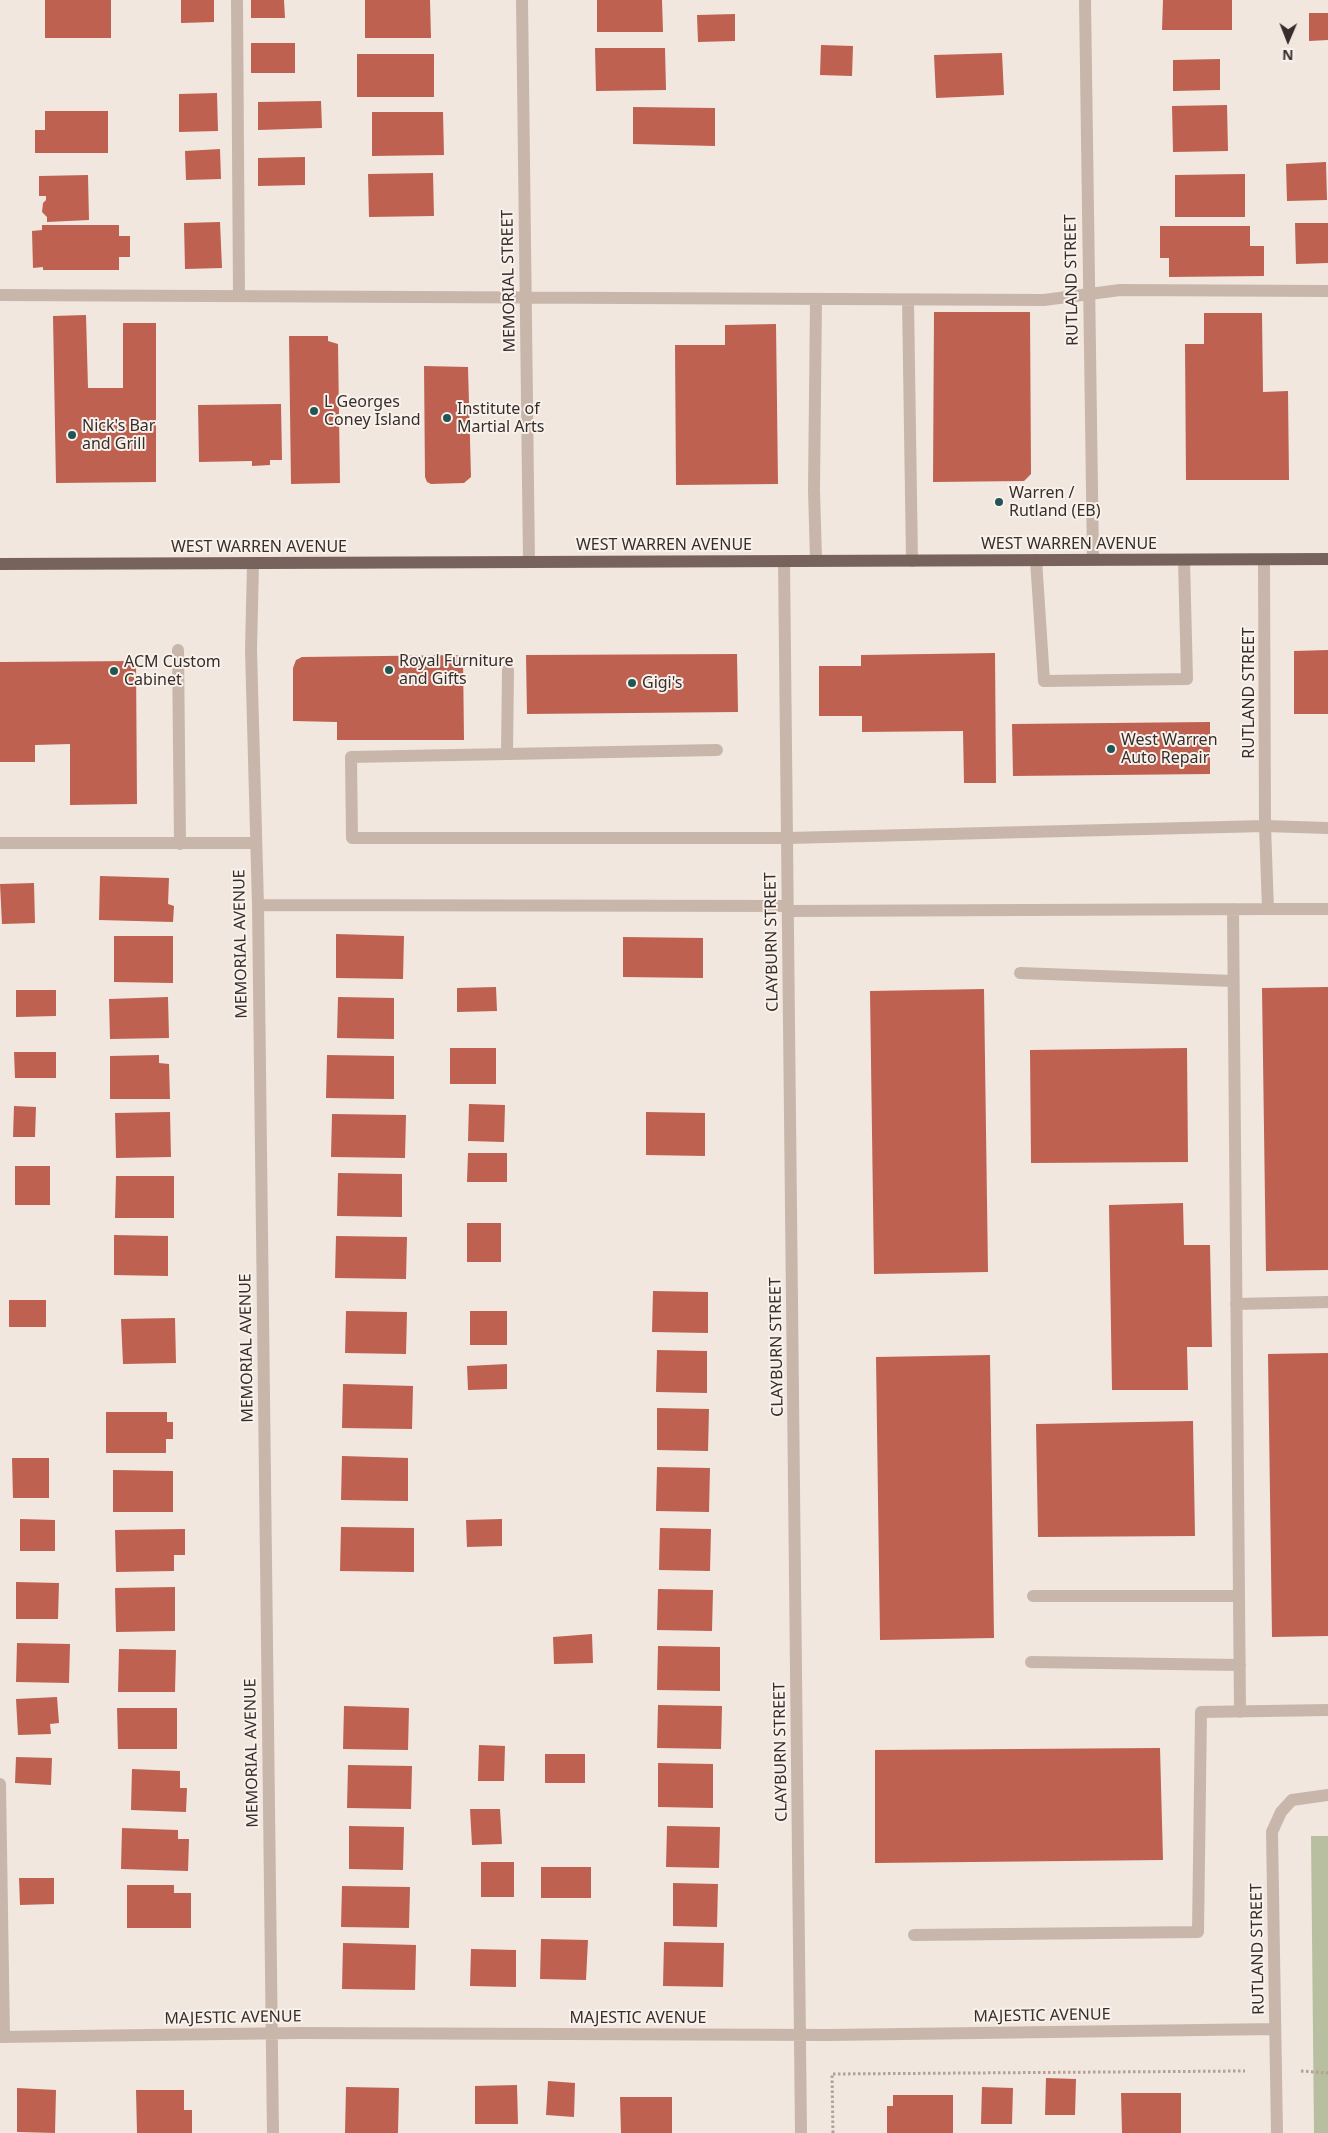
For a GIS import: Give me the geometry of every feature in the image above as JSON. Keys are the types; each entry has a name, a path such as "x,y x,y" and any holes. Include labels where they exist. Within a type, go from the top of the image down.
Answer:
{"main road":[{"name":"WEST WARREN AVENUE","path":"0,564 1328,559"}],"street":[{"path":"237,0 239,296"},
{"name":"MEMORIAL STREET","path":"522,0 529,562"},
{"name":"RUTLAND STREET","path":"1085,0 1093,560"},
{"path":"0,296 525,296 1044,300 1120,290 1328,291"},
{"path":"816,299 814,490 816,560"},
{"path":"908,300 912,561"},
{"path":"1036,560 1044,681 1187,679 1184,560"},
{"name":"RUTLAND STREET","path":"1264,560 1265,826 1268,909"},
{"name":"CLAYBURN STREET","path":"784,561 801,2133"},
{"name":"MEMORIAL AVENUE","path":"253,563 251,650 258,905 273,2133"},
{"path":"178,650 180,844"},
{"path":"507,754 508,670"},
{"path":"717,750 350,757 352,838 788,838 1265,826 1328,828"},
{"path":"0,843 255,843"},
{"path":"258,905 788,909 1328,909"},
{"path":"1233,909 1240,1712"},
{"path":"1020,974 1233,981"},
{"path":"1236,1304 1328,1302"},
{"path":"1032,1596 1239,1596"},
{"path":"1031,1662 1240,1665"},
{"path":"914,1936 1198,1932 1201,1712 1328,1710"},
{"path":"0,1784 2,2037"},
{"name":"RUTLAND STREET","path":"1277,2133 1272,1832 1281,1812 1292,1800 1324,1795"},
{"name":"MAJESTIC AVENUE","path":"2,2037 272,2033 800,2035 1275,2029"}],"path":[{"path":"833,2133 832,2074 1245,2071"},
{"path":"1298,2071 1328,2073"}],"green space":[{"path":"1311,1836 1328,1836 1328,2133 1314,2133"}],"building":[{"path":"45,0 111,0 111,38 45,38"},
{"path":"181,0 214,0 214,22 181,23"},
{"path":"251,0 284,0 285,18 251,18"},
{"path":"365,0 430,0 431,38 365,38"},
{"path":"597,0 662,0 663,32 597,32"},
{"path":"1163,0 1232,0 1232,30 1162,30"},
{"path":"1309,13 1328,13 1328,40 1309,41"},
{"path":"735,14 735,41 698,42 697,15"},
{"path":"251,43 295,43 295,73 251,73"},
{"path":"821,45 853,46 852,76 820,75"},
{"path":"595,48 665,48 666,90 596,91"},
{"path":"1002,53 1004,95 936,98 934,55"},
{"path":"357,54 434,54 434,97 357,97"},
{"path":"1220,59 1220,90 1173,91 1173,60"},
{"path":"217,93 218,131 179,132 179,94"},
{"path":"321,101 322,128 258,130 258,102"},
{"path":"1227,105 1228,151 1173,152 1172,106"},
{"path":"633,107 715,108 715,146 633,144"},
{"path":"45,111 108,111 108,153 35,153 35,130 45,130"},
{"path":"372,112 443,112 444,155 372,156"},
{"path":"220,149 221,179 186,180 185,151"},
{"path":"305,157 305,185 258,186 258,158"},
{"path":"1326,162 1327,200 1287,201 1286,164"},
{"path":"433,173 434,216 369,217 368,174"},
{"path":"1245,174 1245,217 1175,217 1175,175"},
{"path":"88,175 89,220 47,222 47,217 42,212 46,196 39,196 39,176"},
{"path":"220,222 222,268 185,269 184,223"},
{"path":"1295,223 1328,223 1328,263 1296,264"},
{"path":"42,225 119,225 119,236 130,236 130,257 119,257 119,270 43,270 43,267 33,268 32,231 42,230"},
{"path":"1160,226 1250,226 1250,246 1264,246 1264,276 1169,277 1169,258 1160,258"},
{"path":"934,312 1030,312 1031,474 1024,481 933,482"},
{"path":"1204,313 1262,313 1263,392 1288,391 1289,480 1186,480 1185,344 1204,344"},
{"path":"86,315 88,388 123,388 123,323 156,323 156,482 56,483 53,316"},
{"path":"776,324 778,484 676,485 675,345 725,345 725,325"},
{"path":"289,336 328,336 328,341 338,344 340,483 291,484"},
{"name":"Institute of Martial Arts","path":"424,366 468,367 471,477 464,483 431,484 427,482 425,477"},
{"path":"281,404 282,460 270,460 270,465 252,466 252,461 199,462 198,405"},
{"path":"1328,650 1328,714 1294,714 1294,651"},
{"path":"995,653 996,783 964,783 963,731 862,732 862,716 819,716 819,666 861,666 861,655"},
{"name":"Gigi's","path":"737,654 738,712 527,714 526,655"},
{"path":"463,655 464,740 337,740 337,722 293,721 293,668 296,660 302,657"},
{"path":"136,661 137,804 70,805 70,744 35,745 35,762 0,762 0,662"},
{"name":"West Warren Auto Repair","path":"1210,722 1210,774 1013,776 1012,724"},
{"path":"100,876 169,878 168,904 174,906 173,922 99,920"},
{"path":"34,883 35,923 2,924 0,884"},
{"path":"336,934 404,936 403,979 336,978"},
{"path":"114,936 173,936 173,983 114,982"},
{"path":"623,937 703,938 703,978 623,977"},
{"path":"496,987 497,1011 457,1012 457,988"},
{"path":"1328,987 1328,1270 1266,1271 1262,988"},
{"path":"984,989 988,1272 874,1274 870,991"},
{"path":"16,990 56,990 56,1016 16,1017"},
{"path":"168,997 169,1038 110,1039 109,999"},
{"path":"338,997 394,998 394,1039 337,1038"},
{"path":"450,1048 496,1048 496,1084 450,1084"},
{"path":"1187,1048 1188,1162 1031,1163 1030,1050"},
{"path":"14,1052 56,1052 56,1078 15,1078"},
{"path":"159,1055 159,1063 169,1064 170,1099 110,1099 110,1056"},
{"path":"327,1055 394,1056 394,1099 326,1098"},
{"path":"469,1104 505,1105 504,1142 468,1141"},
{"path":"14,1106 36,1107 35,1137 13,1137"},
{"path":"170,1112 171,1157 116,1158 115,1113"},
{"path":"646,1112 705,1113 705,1156 646,1155"},
{"path":"332,1114 406,1115 405,1158 331,1157"},
{"path":"468,1153 507,1153 507,1182 467,1182"},
{"path":"15,1166 50,1166 50,1205 15,1205"},
{"path":"338,1173 402,1174 402,1217 337,1216"},
{"path":"116,1176 174,1176 174,1218 115,1218"},
{"path":"1183,1203 1184,1245 1210,1245 1212,1347 1187,1347 1188,1390 1112,1390 1109,1205"},
{"path":"467,1223 501,1223 501,1262 467,1262"},
{"path":"114,1235 168,1236 168,1276 114,1275"},
{"path":"336,1236 407,1237 406,1279 335,1278"},
{"path":"653,1291 708,1292 708,1333 652,1332"},
{"path":"9,1300 46,1300 46,1327 9,1327"},
{"path":"346,1311 407,1312 406,1354 345,1353"},
{"path":"470,1311 507,1311 507,1345 470,1345"},
{"path":"175,1318 176,1363 123,1364 121,1319"},
{"path":"657,1350 707,1351 707,1393 656,1392"},
{"path":"1328,1353 1328,1636 1272,1637 1268,1354"},
{"path":"990,1355 994,1638 880,1640 876,1357"},
{"path":"507,1364 507,1389 468,1390 467,1366"},
{"path":"343,1384 413,1386 412,1429 342,1428"},
{"path":"657,1408 709,1409 708,1451 657,1450"},
{"path":"106,1412 167,1412 167,1422 173,1422 173,1439 166,1439 166,1453 106,1453"},
{"path":"1193,1421 1195,1536 1038,1537 1036,1424"},
{"path":"342,1456 408,1458 408,1501 341,1500"},
{"path":"12,1458 49,1458 49,1498 13,1498"},
{"path":"657,1467 710,1468 709,1512 656,1511"},
{"path":"113,1470 173,1471 173,1512 113,1512"},
{"path":"20,1519 55,1520 55,1551 20,1551"},
{"path":"502,1519 502,1546 467,1547 466,1520"},
{"path":"341,1527 414,1528 414,1572 340,1571"},
{"path":"660,1528 711,1529 710,1571 659,1570"},
{"path":"185,1529 185,1555 174,1555 174,1571 116,1572 115,1530"},
{"path":"16,1582 59,1583 58,1619 16,1619"},
{"path":"175,1587 175,1631 116,1632 115,1588"},
{"path":"658,1589 713,1590 712,1631 657,1630"},
{"path":"592,1634 593,1663 554,1664 553,1637"},
{"path":"17,1643 70,1644 69,1683 16,1682"},
{"path":"658,1646 720,1647 720,1691 657,1690"},
{"path":"119,1649 176,1650 175,1692 118,1692"},
{"path":"57,1697 59,1723 50,1724 51,1734 18,1735 16,1699"},
{"path":"658,1705 722,1706 721,1749 657,1748"},
{"path":"344,1706 409,1708 408,1750 343,1749"},
{"path":"117,1708 177,1708 177,1749 118,1749"},
{"path":"479,1745 505,1746 504,1781 478,1781"},
{"path":"1160,1748 1163,1860 875,1863 875,1750"},
{"path":"545,1754 585,1754 585,1783 545,1783"},
{"path":"16,1757 52,1758 51,1785 15,1783"},
{"path":"658,1763 713,1764 713,1808 658,1807"},
{"path":"348,1765 412,1766 411,1809 347,1808"},
{"path":"132,1769 180,1771 180,1788 187,1788 186,1812 131,1810"},
{"path":"470,1809 500,1809 502,1844 472,1845"},
{"path":"349,1826 404,1827 403,1870 349,1869"},
{"path":"667,1826 720,1827 719,1868 666,1867"},
{"path":"122,1828 178,1830 178,1839 189,1839 188,1871 121,1869"},
{"path":"481,1862 514,1862 514,1897 481,1897"},
{"path":"541,1867 591,1867 591,1898 541,1898"},
{"path":"19,1878 54,1878 54,1904 20,1905"},
{"path":"673,1883 718,1884 717,1927 673,1926"},
{"path":"127,1885 174,1885 174,1893 191,1893 191,1928 127,1928"},
{"path":"342,1886 410,1887 409,1928 341,1927"},
{"path":"541,1939 588,1940 586,1980 540,1979"},
{"path":"664,1942 724,1943 723,1987 663,1986"},
{"path":"343,1943 416,1945 415,1990 342,1989"},
{"path":"471,1949 516,1950 516,1987 470,1986"},
{"path":"1046,2078 1076,2079 1075,2115 1045,2115"},
{"path":"548,2081 575,2083 574,2117 546,2115"},
{"path":"517,2085 518,2124 475,2124 475,2086"},
{"path":"346,2087 399,2088 398,2133 345,2133"},
{"path":"982,2087 1013,2088 1012,2124 981,2124"},
{"path":"17,2088 56,2090 55,2133 17,2132"},
{"path":"136,2090 184,2090 184,2110 192,2110 192,2133 137,2133"},
{"path":"1121,2093 1181,2093 1181,2133 1122,2133"},
{"path":"893,2095 953,2095 953,2133 887,2133 887,2106 893,2106"},
{"path":"620,2097 672,2097 672,2133 621,2133"}],"place":[{"name":"L Georges Coney Island","path":"314,411"},
{"name":"Institute of Martial Arts","path":"447,418"},
{"name":"Nick's Bar and Grill","path":"72,435"},
{"name":"Warren / Rutland (EB)","path":"999,502"},
{"name":"Royal Furniture and Gifts","path":"389,670"},
{"name":"ACM Custom Cabinet","path":"114,671"},
{"name":"Gigi's","path":"632,683"},
{"name":"West Warren Auto Repair","path":"1111,749"}]}
